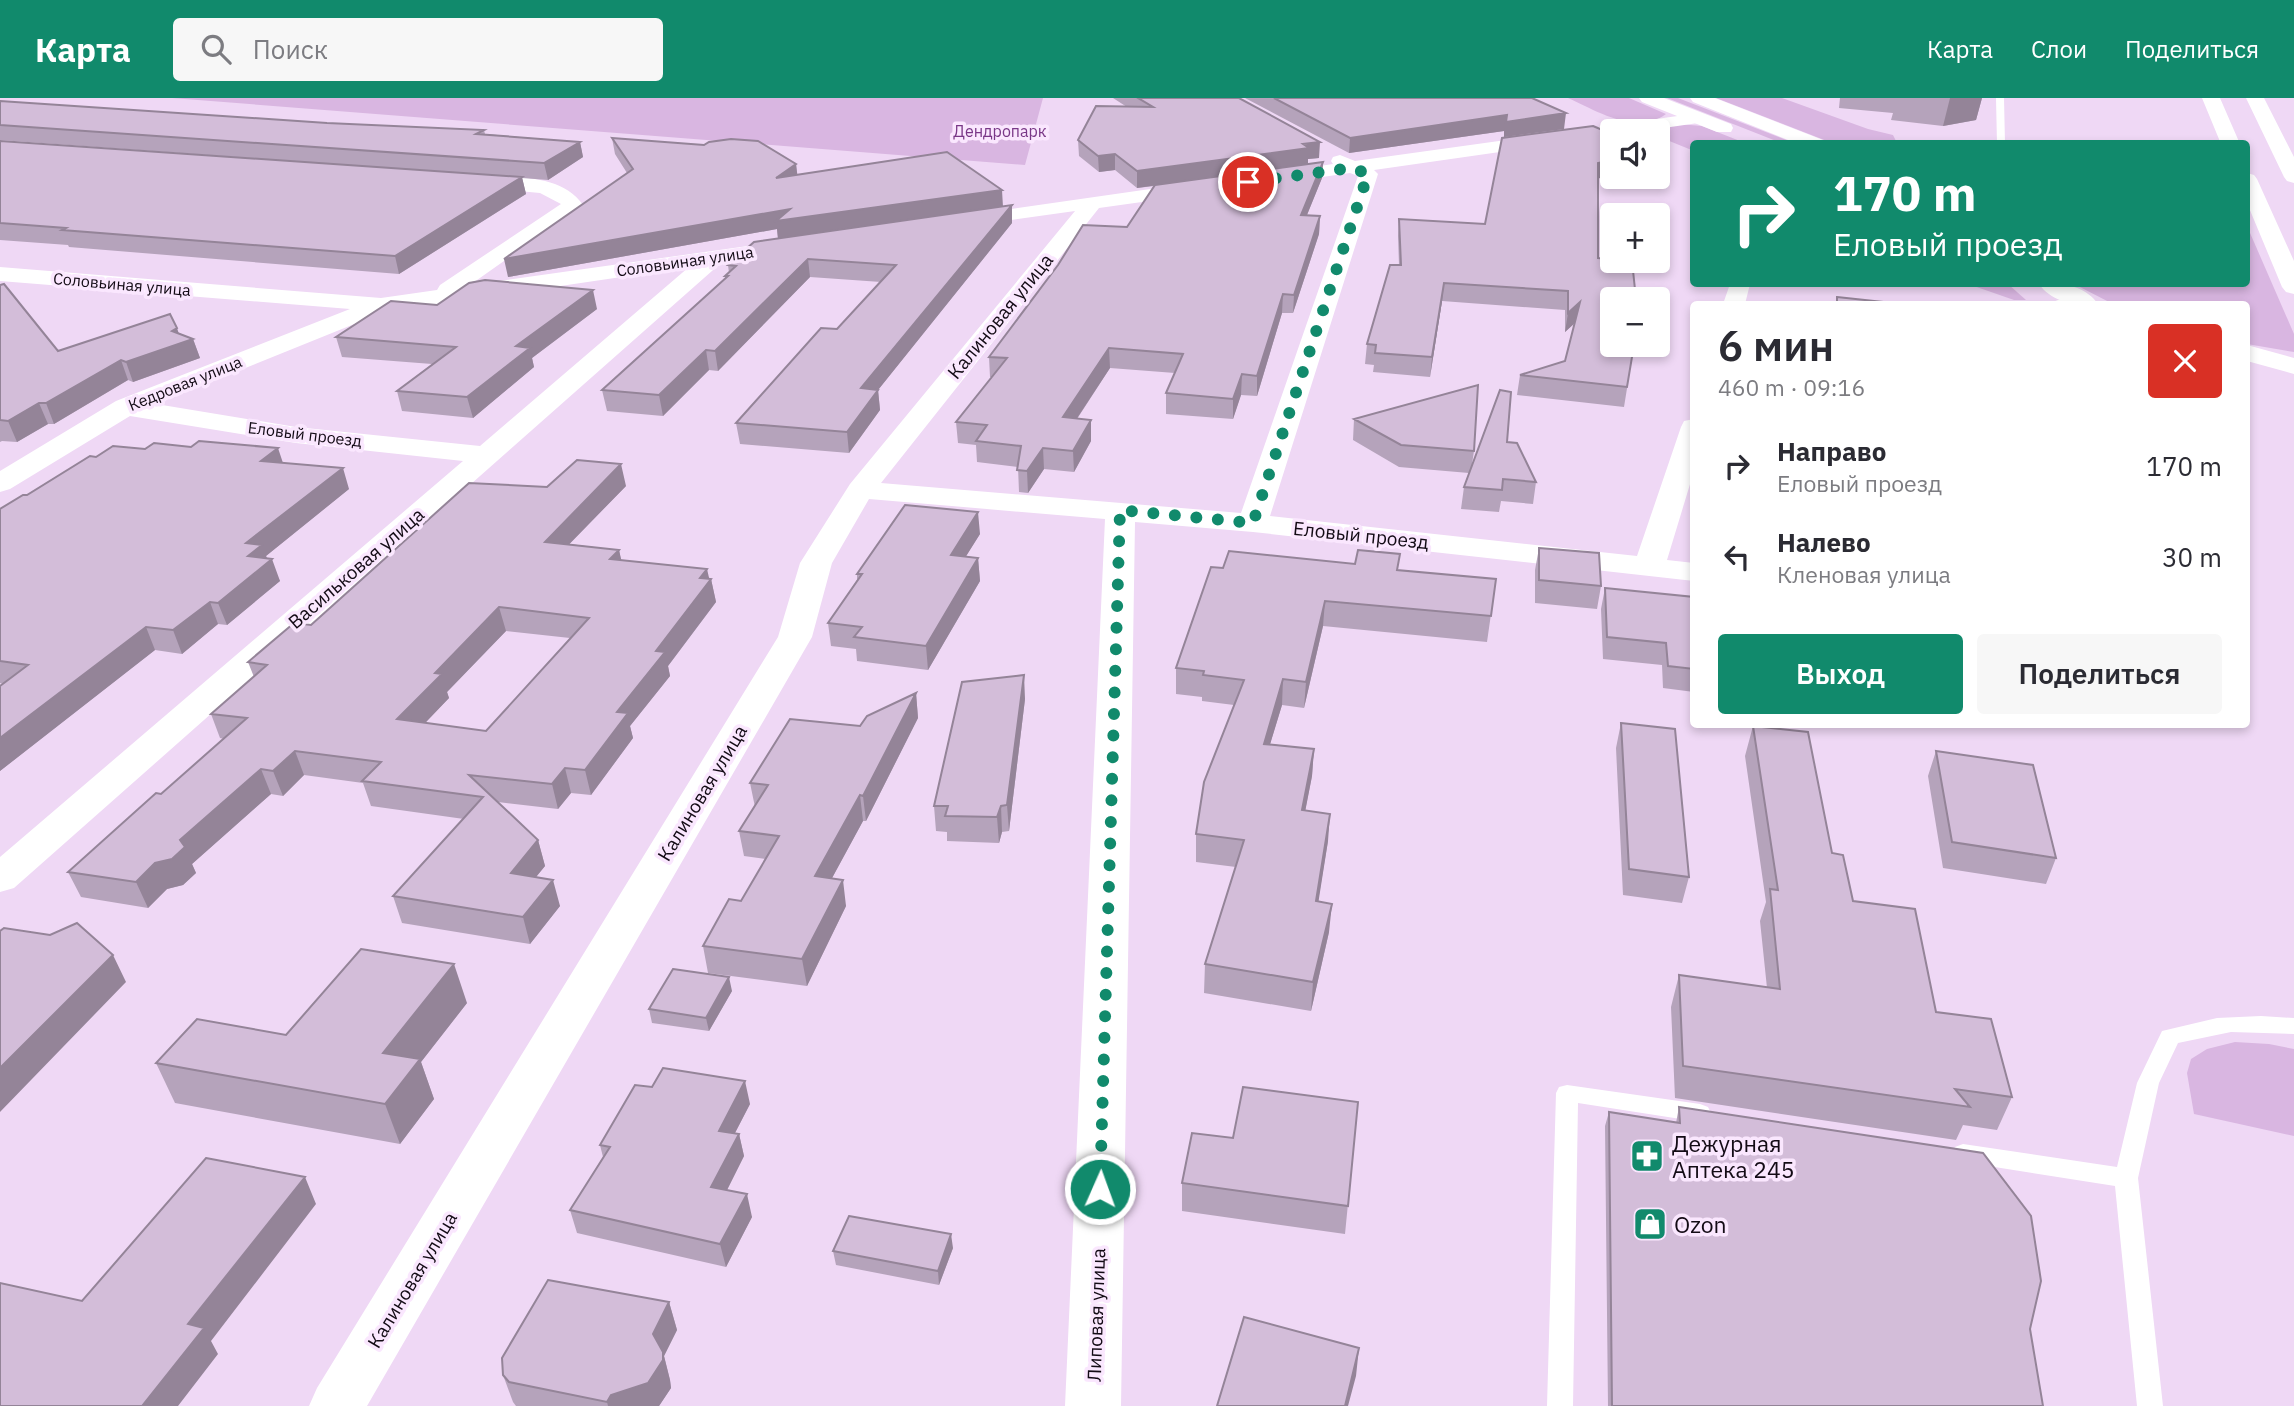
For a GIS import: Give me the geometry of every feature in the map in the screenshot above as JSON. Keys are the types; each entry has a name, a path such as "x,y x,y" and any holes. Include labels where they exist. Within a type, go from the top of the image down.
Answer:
{"main road":[{"path":"1648,98 1699,108 1803,140"},
{"path":"2211,98 2229,140"},
{"path":"2255,98 2294,177"},
{"path":"1699,108 1738,133"},
{"path":"2250,193 2254,212 2294,287"},
{"path":"2254,212 2283,218"},
{"path":"2054,287 2070,301"},
{"path":"2250,354 2294,366"}],"street":[{"path":"1256,181 1352,168 1699,108"},
{"path":"1253,523 1368,174 1318,149"},
{"path":"441,295 573,205 564,194 545,188 454,180"},
{"path":"943,224 1216,186"},
{"name":"Калиновая улица","path":"337,1406 795,637 816,563 860,490 1093,202"},
{"name":"Соловьиная улица","path":"0,274 381,305 808,244"},
{"name":"Васильковая улица","path":"0,879 713,258"},
{"name":"Кедровая улица","path":"0,483 125,407 381,305"},
{"name":"Еловый проезд","path":"125,407 296,435 485,455"},
{"path":"1649,566 1690,439"},
{"name":"Еловый проезд","path":"860,490 1253,523 1690,571"},
{"name":"Липовая улица","path":"1093,1406 1120,510"}],"lane":[{"path":"2000,98 2001,140"},
{"path":"2150,1406 2126,1178 2148,1083 2170,1037 2223,1024 2248,1022 2294,1026"},
{"path":"1560,1406 1567,1093 1717,1116"},
{"path":"1935,1149 2126,1178"}],"green space":[{"name":"Дендропарк","path":"172,98 1043,98 1025,165"},
{"path":"1568,98 1629,98 1666,114 1656,119 1617,119"},
{"path":"1667,98 1678,98 1786,140 1773,140"},
{"path":"1716,98 1782,98 1868,129 1893,135 1896,140 1824,140"},
{"path":"1670,125 1702,126 1737,140 1690,140 1690,149 1670,141"},
{"path":"2250,233 2294,334 2294,352 2250,345 2250,301 2107,301 2080,287 2250,287"},
{"path":"1977,287 2011,287 2026,300 2014,300"},
{"path":"2235,1042 2294,1049 2294,1136 2194,1114 2187,1073 2191,1059 2207,1049"}],"building":[{"path":"1138,98 1239,98 1320,142 1303,144 1309,148 1137,171 1115,154 1098,156 1078,140 1096,106 1153,107"},
{"path":"1274,98 1532,98 1566,113 1506,122 1507,115 1350,138"},
{"path":"0,101 327,123 484,130 476,134 580,142 544,163 0,125"},
{"path":"1593,126 1600,129 1600,273 1633,273 1635,287 1600,287 1600,357 1632,357 1627,387 1520,375 1565,361 1580,302 1568,313 1568,291 1444,283 1432,357 1375,353 1376,345 1367,344 1390,265 1401,265 1399,219 1485,224 1502,138"},
{"path":"612,138 704,145 731,139 758,141 796,164 776,178 947,152 1002,190 776,221 790,209 504,259 633,169"},
{"path":"0,141 522,177 395,256 0,223"},
{"path":"1323,162 1301,215 1320,216 1294,295 1283,294 1257,376 1242,374 1233,399 1166,393 1183,354 1109,348 1063,417 1091,420 1073,451 1043,448 1027,471 1017,470 1021,446 976,441 987,425 956,422 1007,358 989,357 1058,265 1083,225 1127,227 1155,185"},
{"path":"1012,205 861,388 878,390 847,432 736,423 821,328 837,329 896,265 808,259 715,351 706,350 659,395 602,390 728,276 725,276 736,266 728,265 754,242"},
{"path":"485,280 593,290 516,346 530,348 467,397 397,391 456,347 336,337 391,301 437,305 469,283"},
{"path":"4,284 58,351 170,314 177,328 172,331 193,339 126,362 121,360 46,403 39,403 8,421 0,420 0,285"},
{"path":"1837,297 1874,301 1837,301"},
{"path":"1478,385 1474,451 1401,445 1354,419"},
{"path":"1500,390 1511,392 1507,442 1517,443 1536,482 1503,479 1502,490 1464,487"},
{"path":"199,441 278,448 261,461 343,468 246,543 262,545 248,556 272,559 218,603 210,602 173,630 146,627 0,738 0,686 28,665 0,661 0,509 90,456 96,457 113,446 145,449 154,443 191,447"},
{"path":"577,460 621,464 545,542 619,550 610,559 707,569 700,578 711,579 656,651 665,652 617,712 628,713 585,770 565,768 552,784 469,775 538,840 511,873 553,880 523,917 393,896 483,797 362,781 381,762 295,751 273,771 261,769 180,840 185,847 172,859 155,863 136,882 68,872 156,793 161,794 247,718 211,714 267,665 248,662 294,623 311,625 469,483 547,487","holes":["499,607 589,618 486,731 397,719 442,674 435,673"]},
{"path":"905,505 978,512 951,555 978,558 926,646 854,637 862,627 828,623 862,574 857,574"},
{"path":"1539,548 1599,553 1601,586 1539,580"},
{"path":"1358,550 1400,554 1397,570 1496,579 1491,616 1325,601 1306,682 1283,679 1264,744 1314,749 1302,810 1330,814 1316,901 1332,904 1313,982 1205,964 1244,840 1196,834 1204,782 1244,680 1203,675 1204,671 1176,668 1211,567 1223,568 1229,551 1355,564"},
{"path":"1605,588 1690,597 1690,669 1668,666 1666,643 1607,637"},
{"path":"1024,675 1007,805 1001,806 997,817 945,816 948,806 934,806 962,682"},
{"path":"916,693 863,796 860,795 815,876 843,880 802,959 703,946 729,899 741,901 779,836 739,831 768,785 750,783 790,719 860,726 867,716"},
{"path":"1621,723 1675,729 1689,877 1629,869"},
{"path":"1753,728 1808,732 1832,853 1843,855 1853,901 1915,909 1936,1012 1991,1019 2012,1097 1955,1089 1970,1107 1683,1066 1679,975 1780,989 1770,889 1778,890"},
{"path":"1936,751 2033,765 2056,858 1952,842"},
{"path":"77,923 113,955 0,1068 0,931 4,928 50,935"},
{"path":"361,949 454,964 383,1053 420,1059 385,1104 156,1063 197,1019 286,1035"},
{"path":"673,969 729,977 706,1018 649,1009"},
{"path":"663,1068 745,1081 719,1131 739,1134 711,1187 747,1194 720,1244 570,1210 610,1147 600,1145 635,1085 652,1087"},
{"path":"1243,1087 1358,1102 1348,1206 1182,1183 1192,1133 1233,1138"},
{"path":"1679,1107 1983,1153 2031,1216 2041,1281 2030,1329 2043,1406 1612,1406 1609,1112 1680,1123"},
{"path":"206,1158 305,1177 188,1324 204,1328 142,1406 0,1406 0,1283 82,1301"},
{"path":"849,1216 951,1234 938,1271 833,1251"},
{"path":"548,1280 669,1302 653,1334 663,1352 663,1360 648,1383 611,1395 607,1402 509,1382 503,1375 502,1358"},
{"path":"1244,1317 1359,1348 1345,1406 1217,1406"}],"place":[{"name":"Дежурная Аптека 245","path":"1647,1156"},
{"name":"Ozon","path":"1650,1224"}],"route":[{"path":"1100,1189 1120,510 1253,523 1368,174 1352,168 1248,182"}]}
